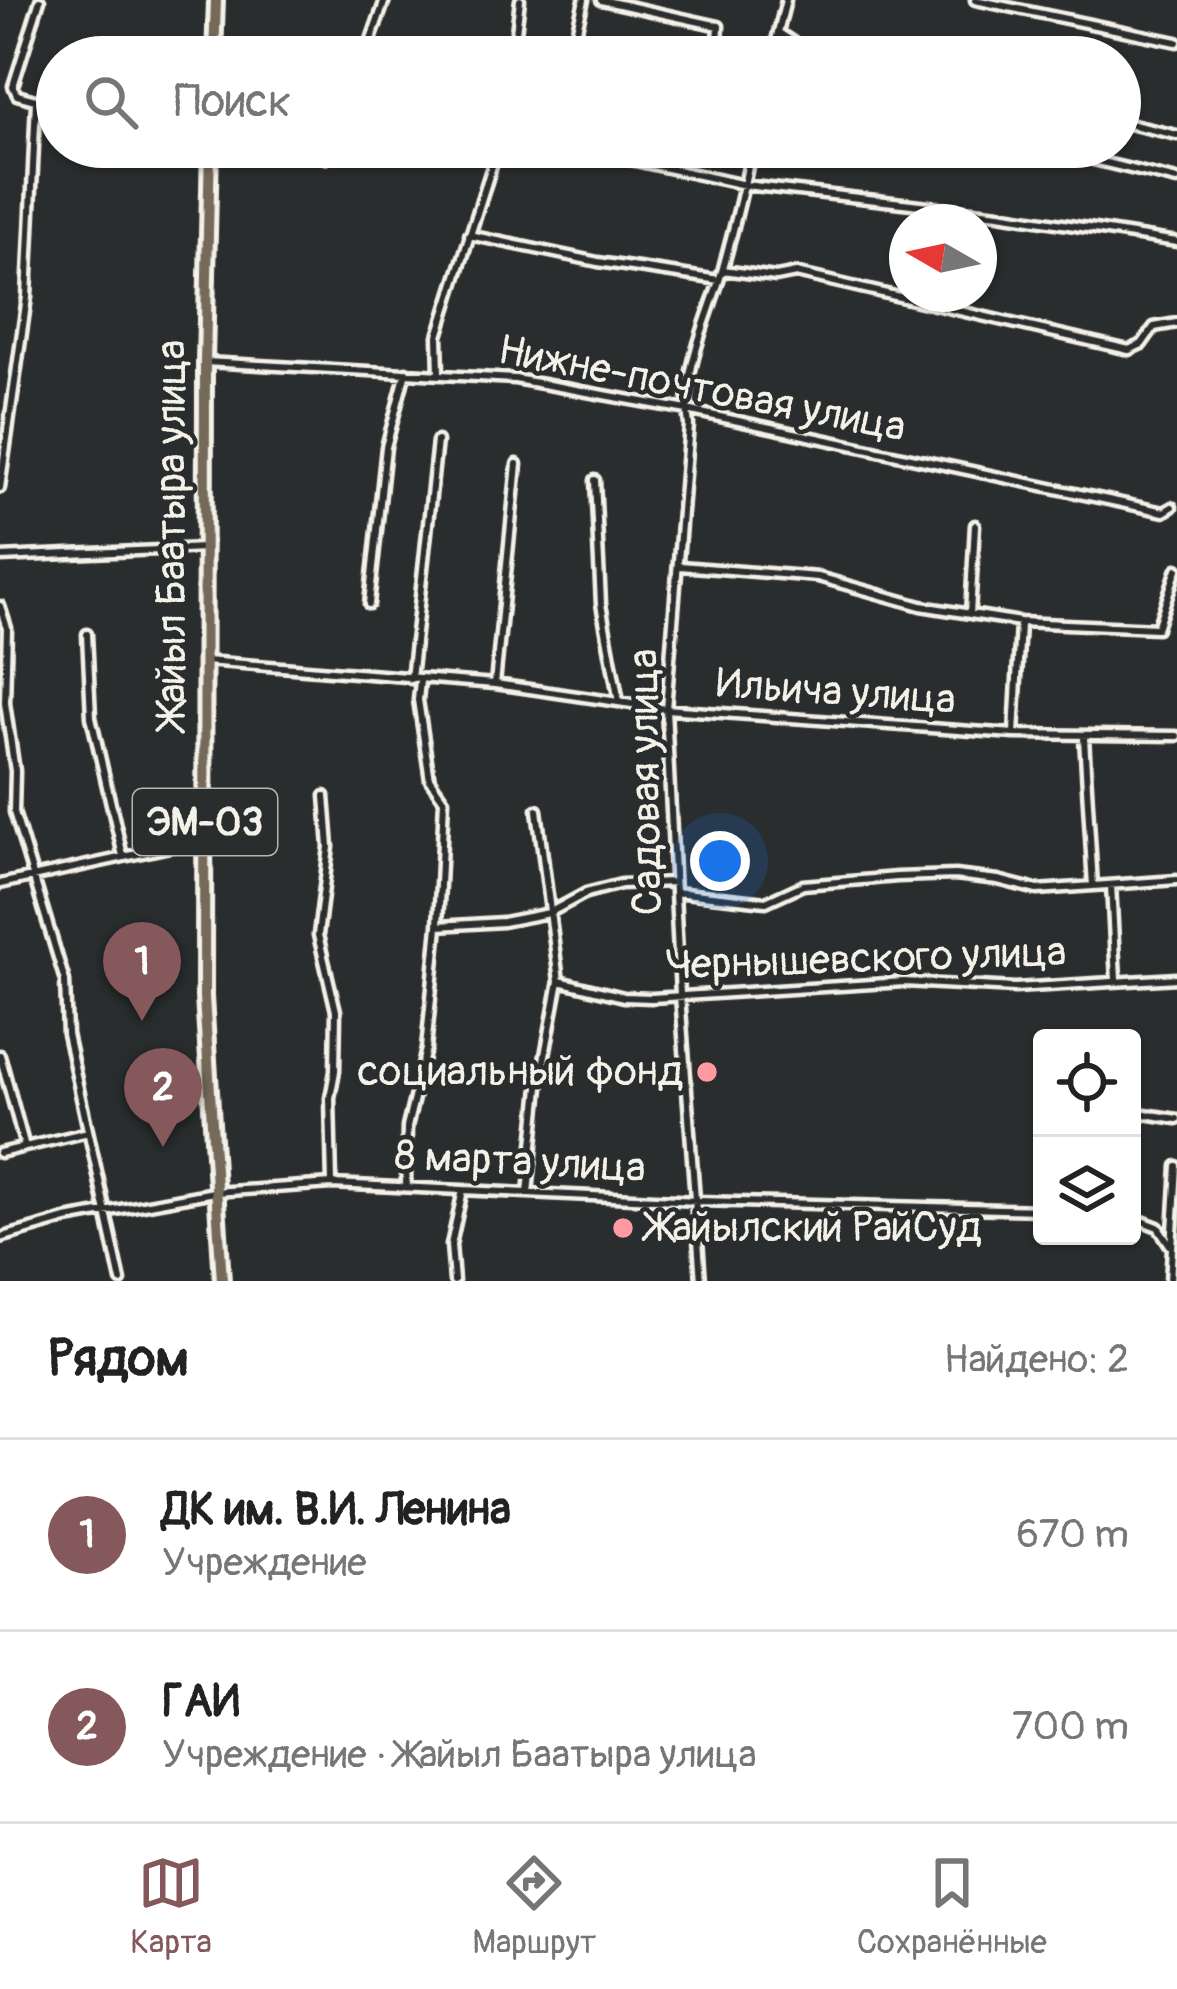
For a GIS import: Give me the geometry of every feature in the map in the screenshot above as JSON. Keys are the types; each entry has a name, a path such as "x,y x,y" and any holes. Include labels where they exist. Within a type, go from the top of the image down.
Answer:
{"highway":[{"path":"215,36 216,0"},
{"name":"Жайыл Баатыра улица","path":"210,168 204,997 222,1281"}],"street":[{"path":"0,488 27,297 36,102 17,95 14,86 40,0"},
{"path":"372,36 385,0"},
{"path":"516,36 520,0"},
{"path":"575,36 584,0"},
{"path":"601,0 719,26 718,36"},
{"path":"777,36 786,0"},
{"path":"975,0 1177,42"},
{"path":"778,32 784,36"},
{"path":"1141,126 1177,134"},
{"path":"439,374 438,336 491,168"},
{"path":"667,168 745,185 999,214 1177,242"},
{"name":"Садовая улица","path":"701,1281 666,710 694,363 748,168"},
{"path":"1127,168 1177,180"},
{"path":"469,235 598,262 719,280"},
{"path":"723,270 776,277 796,273 1129,350 1142,344 1154,327 1177,322"},
{"name":"Нижне-почтовая улица","path":"210,362 514,379 687,410 1164,512 1175,507"},
{"path":"369,604 386,447 406,372"},
{"path":"406,1185 406,1127 426,1049 444,800 430,780 416,679 437,441"},
{"path":"495,684 517,464"},
{"path":"596,480 601,604 619,704"},
{"path":"970,614 975,525"},
{"path":"0,557 205,548"},
{"path":"680,566 818,577 921,606 1020,622 1157,628 1177,569"},
{"path":"0,606 7,628 5,704 15,771 14,812 65,980 67,1034 121,1281"},
{"path":"1015,734 1020,622"},
{"path":"87,634 91,717 123,856"},
{"name":"Ильича улица","path":"205,661 495,684 666,710 1084,738 1177,736"},
{"path":"1084,738 1093,886"},
{"path":"326,796 329,847 318,935 336,1010 330,1098 332,1184"},
{"path":"528,1193 537,1103 559,981 537,811"},
{"path":"0,884 206,839"},
{"path":"675,892 766,902 803,885 955,875 1037,890 1177,880"},
{"path":"438,926 503,922 549,913 604,889 674,882"},
{"path":"1111,885 1116,980"},
{"name":"Чернышевского улица","path":"559,981 624,997 784,993 904,982 1015,988 1177,978"},
{"path":"0,1055 25,1147"},
{"path":"1141,1113 1177,1119"},
{"path":"0,1153 86,1132"},
{"path":"1170,1281 1177,1166"},
{"name":"8 марта улица","path":"0,1238 66,1219 214,1192 332,1184 1033,1210"},
{"path":"454,1281 451,1245 463,1190"},
{"path":"1141,1220 1158,1227 1170,1246"}],"place":[{"name":"ДК им. В.И. Ленина","path":"142,1021"},
{"name":"социальный фонд","path":"707,1072"},
{"name":"ГАИ","path":"163,1147"},
{"name":"Жайылский РайСуд","path":"623,1228"}]}
